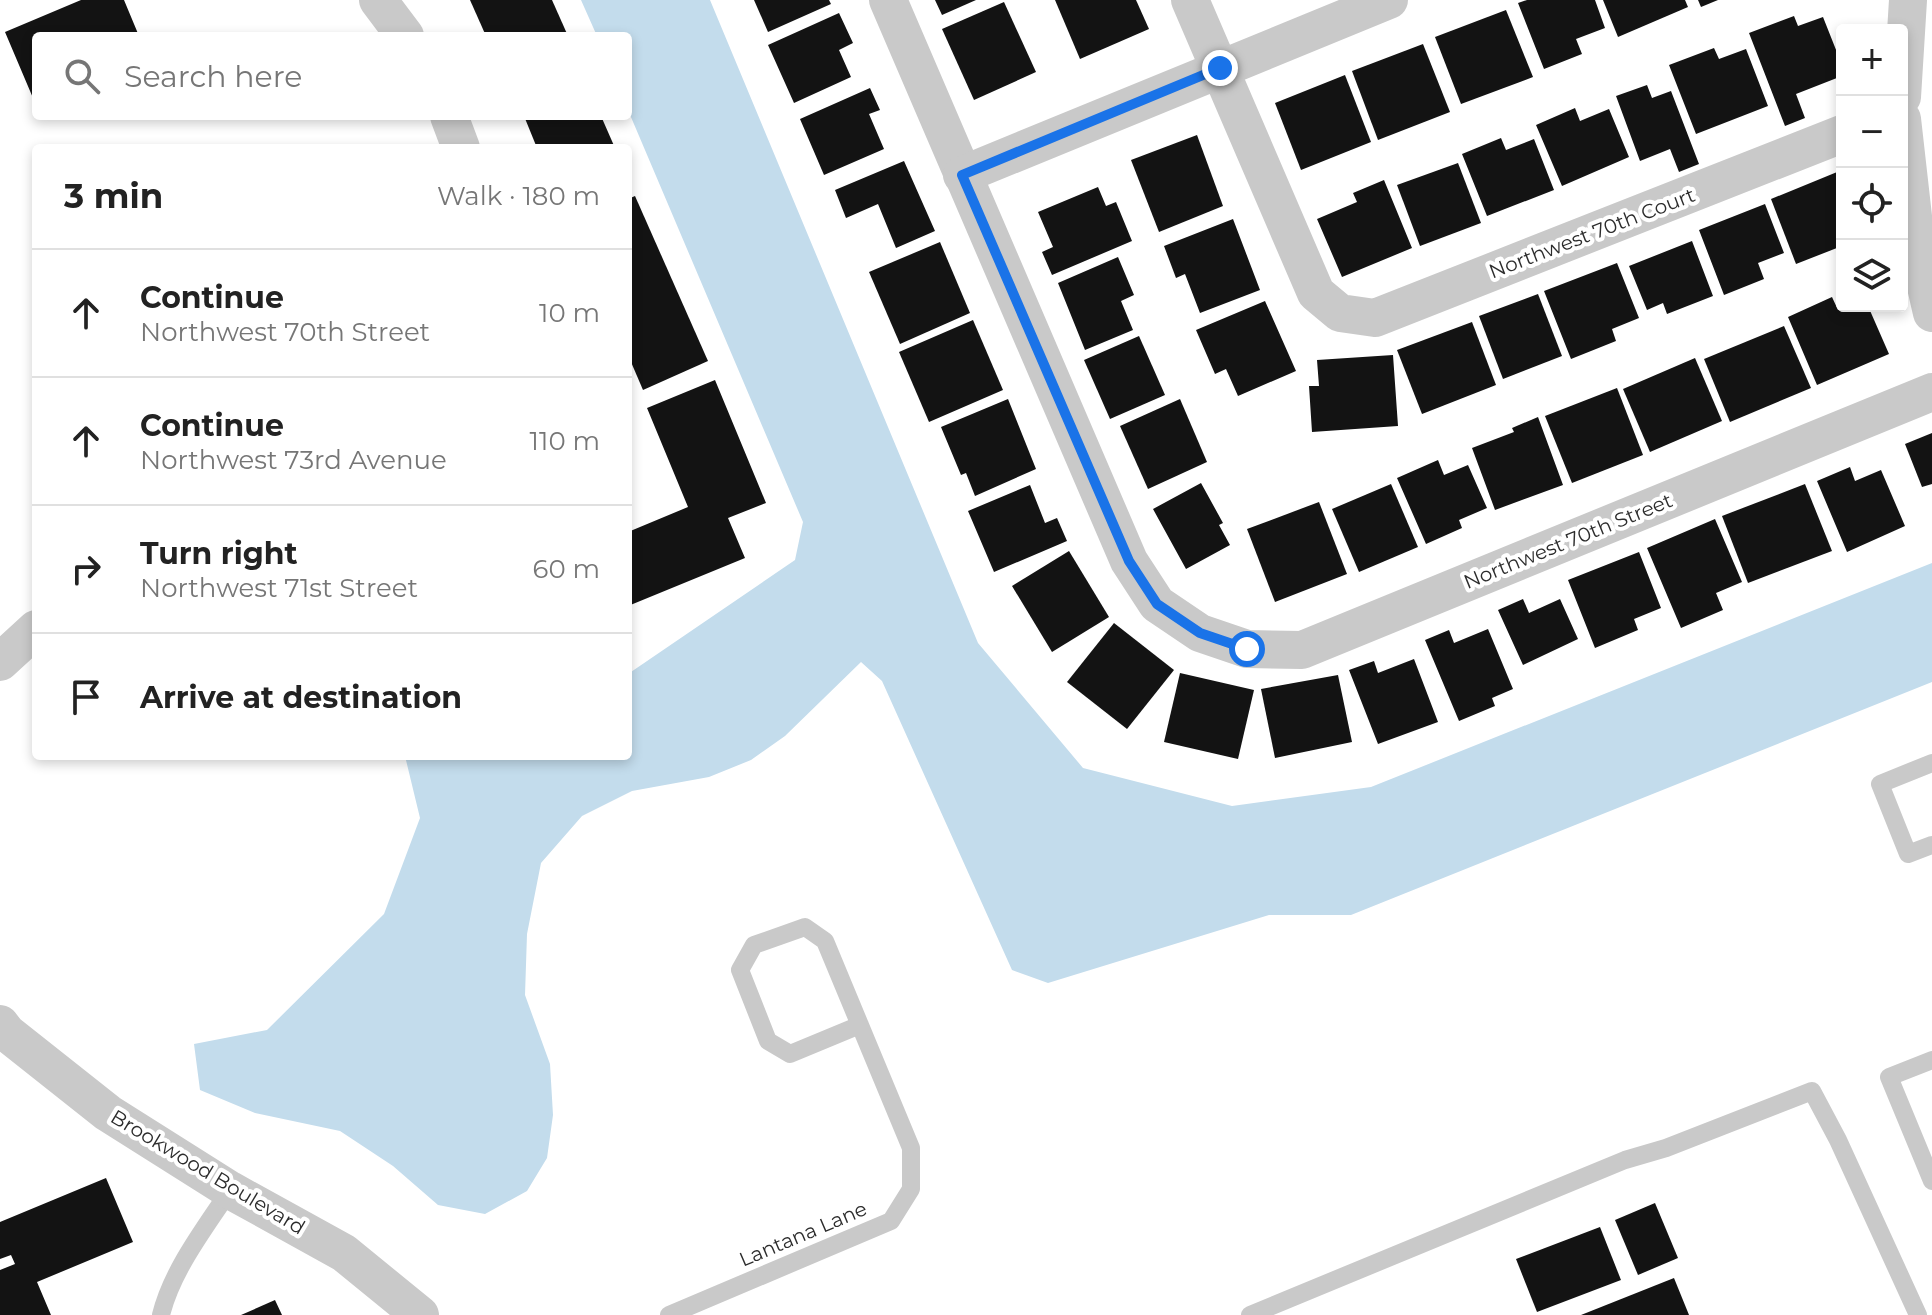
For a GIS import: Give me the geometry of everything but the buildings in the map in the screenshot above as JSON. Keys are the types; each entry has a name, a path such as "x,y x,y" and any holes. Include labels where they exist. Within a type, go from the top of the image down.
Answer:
{"street":[{"path":"378,0 402,32"},
{"name":"Northwest 70th Street","path":"888,0 1129,561 1157,604 1200,633 1247,649 1302,650 1932,392"},
{"path":"1190,0 1220,68"},
{"path":"962,175 1389,0"},
{"path":"1902,96 1908,0"},
{"name":"Northwest 70th Court","path":"1220,68 1316,293 1340,313 1375,318 1836,136"},
{"path":"450,120 460,144"},
{"path":"1908,168 1916,243 1932,313"},
{"path":"0,662 32,633"},
{"name":"Brookwood Boulevard","path":"0,1024 7,1033 108,1113 230,1190 344,1253 420,1315"}],"lane":[{"path":"1932,763 1880,784 1908,854 1932,845"},
{"name":"Lantana Lane","path":"669,1315 703,1308 891,1221 911,1189 911,1148 860,1025 825,941 805,927 754,945 740,970 768,1041 790,1054 860,1025"},
{"path":"1932,1060 1889,1077 1932,1181"},
{"path":"1250,1315 1625,1160 1666,1148 1812,1091 1918,1315"},
{"path":"161,1315 191,1249 230,1190"}],"water":[{"path":"581,0 710,0 978,643 1083,768 1232,806 1371,787 1932,563 1932,682 1351,915 1269,915 1048,983 1012,970 882,681 861,662 785,736 751,760 709,777 632,791 582,816 541,863 527,934 525,995 550,1064 553,1115 547,1158 527,1191 485,1214 438,1205 393,1166 340,1131 255,1113 200,1090 194,1044 267,1030 384,914 420,818 406,760 632,760 632,671 795,560 803,522 632,119 632,32 595,32"}],"route":[{"path":"1220,68 962,175 1129,561 1157,604 1200,633 1247,649"}]}
